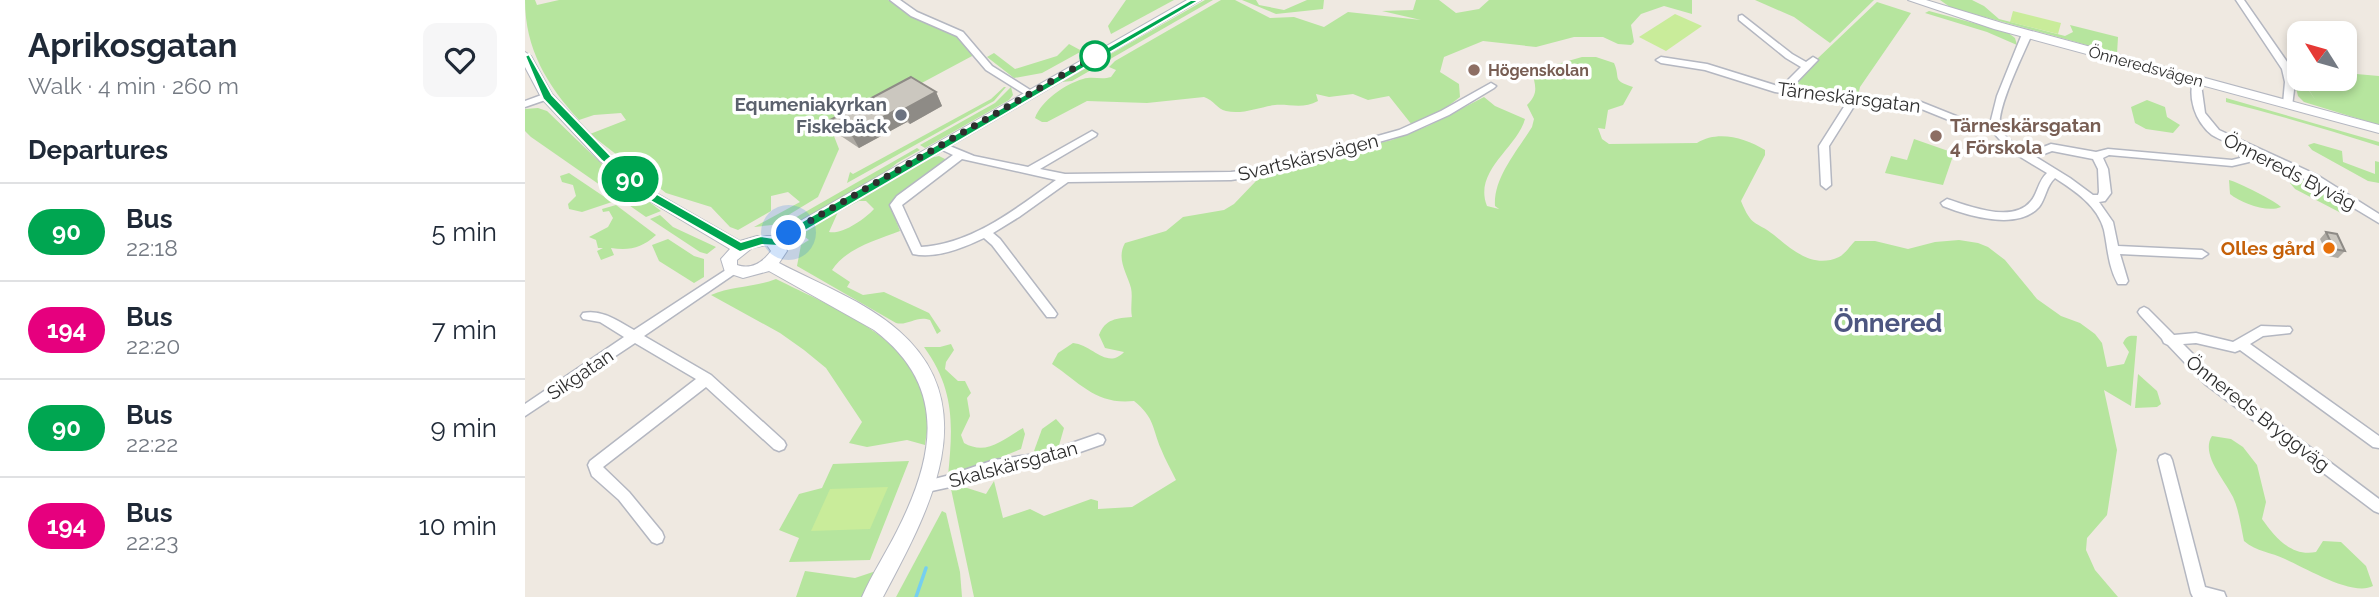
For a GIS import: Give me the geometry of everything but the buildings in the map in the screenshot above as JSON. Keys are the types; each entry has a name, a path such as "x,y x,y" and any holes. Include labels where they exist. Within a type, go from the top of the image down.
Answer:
{"street":[{"path":"894,0 914,14 960,34 989,68 1030,93"},
{"path":"775,242 778,253 769,264 746,272 732,270 729,259 740,248 761,240 775,242 1195,0"},
{"path":"2240,0 2287,69 2290,82 2288,104"},
{"name":"Önneredsvägen","path":"1922,1 2027,34 2379,129"},
{"path":"1742,18 1789,56 1810,63 1784,90"},
{"path":"2027,34 1998,108 1995,127 2006,142 2091,199 2105,217 2116,271 2122,281"},
{"path":"525,56 547,96 583,136 629,178 678,212 740,248"},
{"name":"Tärneskärsgatan","path":"1661,60 1707,67 1754,84 1784,90 1853,100 1921,105 1975,127 1995,127"},
{"name":"Önnereds Byväg","path":"2197,79 2196,97 2205,122 2222,136 2313,178 2379,219"},
{"name":"Svartskärsvägen","path":"940,145 959,156 1065,178 1231,176 1259,172 1403,132 1445,113 1491,86"},
{"path":"525,104 547,96"},
{"path":"1826,185 1824,146 1853,100"},
{"path":"1029,171 1092,134"},
{"path":"2027,157 2051,147 2097,156 2108,152 2232,163 2245,160 2244,146"},
{"path":"959,156 896,205 917,251 953,245 985,233 1032,204 1065,178"},
{"path":"2091,199 2101,198 2105,193 2103,169 2097,156"},
{"path":"1947,202 1985,215 2024,211 2037,202 2043,182 2053,174"},
{"path":"985,233 996,242 1051,314"},
{"path":"2112,250 2202,254"},
{"path":"769,264 886,331 914,358 930,390 936,420 935,453 927,486 908,530 872,597"},
{"name":"Sikgatan","path":"525,411 732,270"},
{"name":"Önnereds Bryggväg","path":"2144,312 2168,340 2218,386 2379,507"},
{"name":"Sikgatan","path":"587,316 603,318 634,336"},
{"path":"2168,340 2196,338 2230,346 2241,344 2261,331 2286,330"},
{"path":"634,336 706,379 779,445"},
{"path":"2241,344 2378,443"},
{"path":"657,537 624,496 597,472 595,464 706,379"},
{"name":"Skalskärsgatan","path":"927,486 994,466 1043,459 1098,440"},
{"path":"2165,460 2199,593 2218,597"}],"green space":[{"path":"525,0 535,0 537,5 559,0 888,0 908,14 958,37 974,55 832,131 839,149 818,197 772,225 754,227 800,202 788,192 771,196 771,211 738,230 730,227 711,207 666,193 590,134 626,120 621,113 594,115 579,120 567,107 548,80 534,50 526,18"},
{"path":"1126,0 1174,0 1111,34 1108,26"},
{"path":"1205,0 1213,0 1072,81 1062,82"},
{"path":"1221,0 1235,0 1270,18 1294,17 1324,27 1348,12 1421,20 1382,11 1413,10 1416,0 1439,0 1456,13 1479,9 1489,0 1692,0 1692,14 1664,6 1641,14 1631,25 1634,42 1631,45 1618,44 1603,37 1574,37 1536,47 1483,41 1444,57 1440,72 1459,84 1460,97 1438,114 1412,125 1389,96 1368,100 1353,94 1329,97 1316,94 1318,101 1307,105 1275,105 1238,112 1223,110 1204,97 1147,103 1087,101 1047,122 1035,118 1043,105 1061,89 1083,79 1111,77 1116,70 1109,67 1115,61"},
{"path":"1242,0 1256,0 1259,5 1284,10 1307,0 1324,0 1323,9 1276,14"},
{"path":"1755,0 1874,0 1830,43 1794,17"},
{"path":"1940,0 1972,0 1999,19 2065,36 2073,32 2070,25 2118,37 2117,54 1950,7"},
{"path":"1877,2 1911,13 1860,87 1858,96 1854,98 1792,88 1817,59"},
{"path":"1929,11 2007,32 2015,38 2017,45 1987,32 1925,13"},
{"path":"2013,11 2061,23 2058,34 2010,22"},
{"path":"1675,14 1702,26 1666,51 1639,37"},
{"path":"1069,44 1082,51 1042,73 1014,78 987,57 994,53 1015,69 1057,56"},
{"path":"1582,57 1596,57 1614,63 1619,81 1633,87 1623,105 1608,110 1605,129 1598,128 1602,139 1609,144 1697,143 1722,136 1740,139 1765,150 1765,155 1741,201 1751,220 1796,252 1820,261 1841,256 1855,241 1875,241 1908,249 1935,242 1959,240 1978,243 2005,260 2037,299 2061,316 2080,323 2095,334 2102,343 2107,367 2124,364 2129,352 2123,343 2129,336 2137,336 2131,406 2104,390 2117,450 2107,515 2087,538 2086,550 2095,570 2118,597 974,597 951,489 964,487 986,494 994,481 1003,518 1030,509 1044,516 1091,499 1098,501 1098,509 1132,507 1176,480 1152,424 1141,407 1134,401 1110,400 1099,396 1052,364 1058,353 1073,343 1106,358 1118,357 1124,352 1105,348 1099,335 1108,323 1132,317 1131,288 1122,260 1125,243 1166,231 1183,217 1224,210 1234,204 1256,181 1268,174 1312,159 1392,140 1428,126 1484,97 1495,106 1525,119 1486,182 1484,193 1487,206 1499,209 1495,206 1498,185 1534,119 1527,105 1535,92 1533,71"},
{"path":"2357,74 2379,76 2379,125 2304,102 2297,91 2309,91 2316,101 2310,91 2357,91"},
{"path":"1004,87 994,101 847,183 850,172 853,174 991,99"},
{"path":"1011,87 1013,95 1009,100 925,148 920,145 995,103"},
{"path":"2226,98 2379,142 2379,146 2226,102"},
{"path":"2147,100 2165,107 2167,117 2180,125 2173,133 2146,129 2135,123 2131,107"},
{"path":"538,108 547,111 607,169 661,211 646,217 531,137 525,131 525,109"},
{"path":"1914,139 1954,153 1943,185 1885,173 1891,156 1907,160"},
{"path":"2314,143 2342,151 2343,162 2375,174 2375,161 2379,162 2379,183 2368,181 2312,150 2308,145"},
{"path":"917,148 920,150 897,163 874,182 792,228 786,223"},
{"path":"939,156 947,160 890,205 900,231 854,250 832,270 850,282 847,287 863,295 884,292 929,313 941,331 937,334 930,320 896,323 797,266 801,245 809,240 801,234 925,159","holes":["859,201 866,201 874,209 865,217 847,229 829,232 838,212"]},
{"path":"569,173 612,202 582,212 569,209 568,204 576,196 573,185 562,182 560,176"},
{"path":"2297,174 2349,204 2343,208 2345,212 2341,213 2295,189 2290,183"},
{"path":"2229,180 2281,207 2262,208 2241,201 2230,194"},
{"path":"616,205 656,235 635,247 611,248 614,255 601,260 597,251 603,248 598,248 596,240 589,237 608,227 613,218 609,211 603,212 602,209"},
{"path":"660,215 673,227 716,247 707,254 700,252 650,219"},
{"path":"668,239 694,256 704,259 704,277 694,283 659,261 652,245"},
{"path":"776,279 871,329 909,364 922,386 929,412 925,445 907,440 867,447 849,443 862,422 826,368 780,333 711,295"},
{"path":"951,344 954,350 945,369 958,381 965,381 971,393 967,398 970,416 961,435 964,443 972,447 988,447 1023,428 1025,434 1021,449 951,478 948,476 951,424 947,393 942,378 924,347"},
{"path":"2138,374 2157,391 2161,404 2157,407 2135,408"},
{"path":"1056,419 1064,428 1058,449 1039,454 1034,451 1042,429"},
{"path":"2212,436 2231,439 2243,447 2257,465 2266,502 2262,519 2278,539 2291,549 2307,553 2316,552 2323,541 2341,542 2366,566 2373,586 2354,588 2342,585 2244,541 2235,502 2211,459 2209,443"},
{"path":"909,461 870,560 789,562 799,538 779,530 799,494 822,488 833,464"},
{"path":"888,487 870,529 811,531 830,489"},
{"path":"942,511 946,513 960,572 962,597 896,597"},
{"path":"879,570 864,597 796,597 805,571 855,578"}],"waterway":[{"path":"916,597 926,568"}],"bus line":[{"name":"90","path":"525,56 547,96 605,158 653,197 740,248 761,240 775,242 1195,0"}],"place":[{"name":"Högenskolan","path":"1474,70"},
{"name":"Equmeniakyrkan Fiskebäck","path":"901,115"},
{"name":"Tärneskärsgatan 4 Förskola","path":"1936,136"},
{"name":"Olles gård","path":"2329,248"}],"district":[{"name":"Önnered","path":"1888,323"}],"route":[{"path":"789,233 1095,56"}]}
